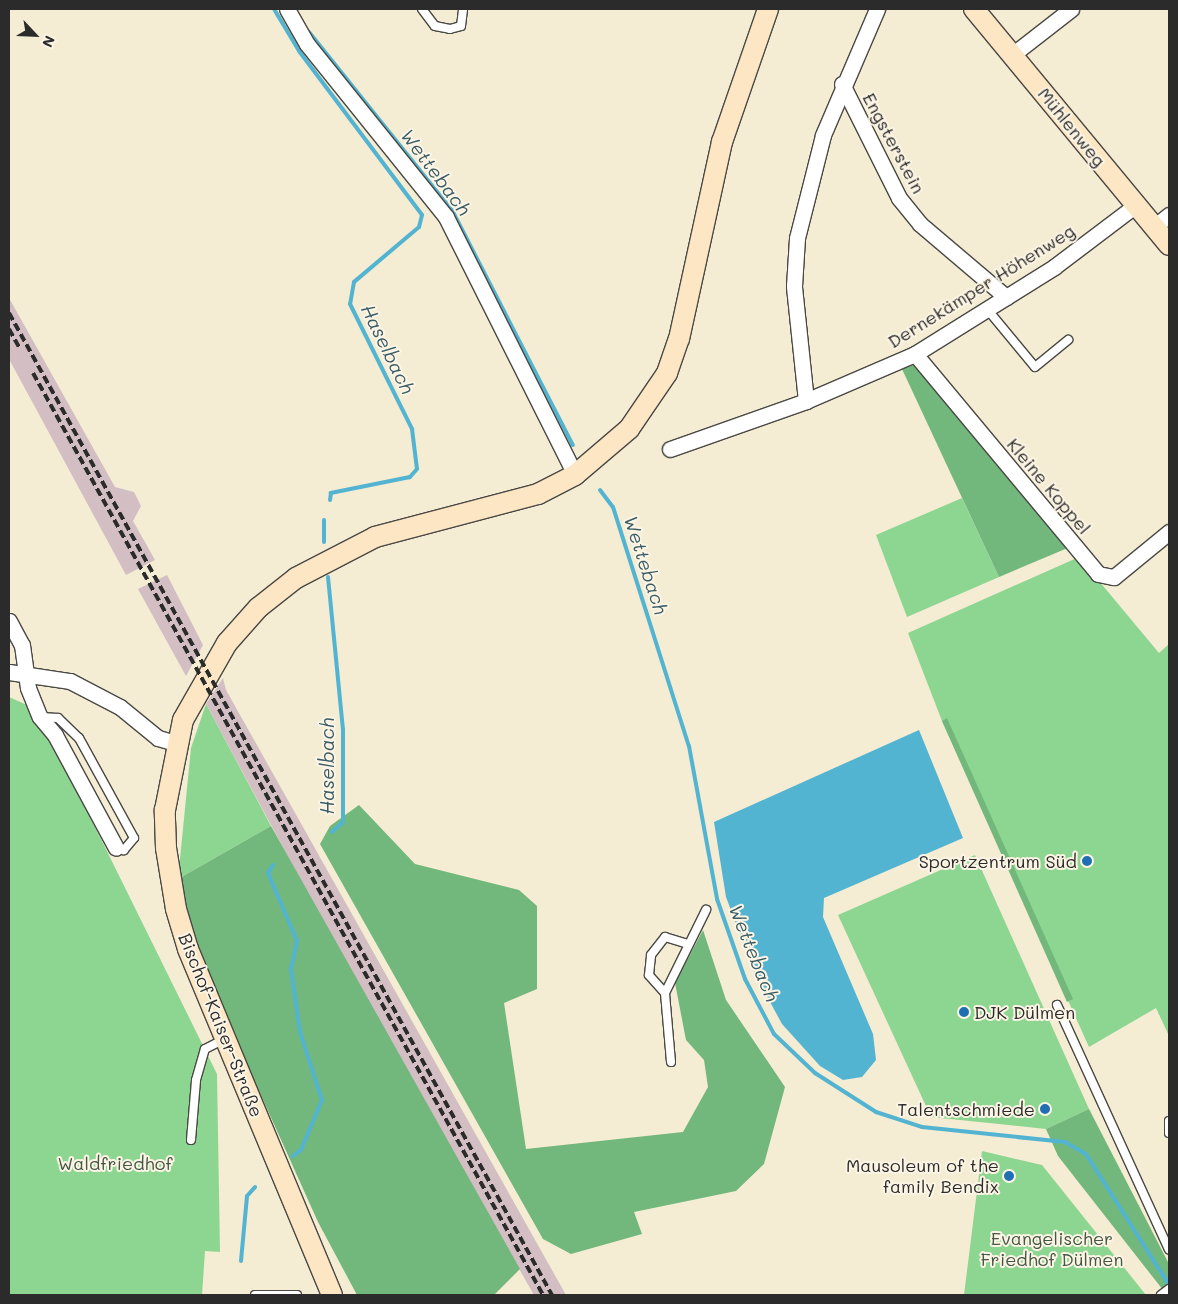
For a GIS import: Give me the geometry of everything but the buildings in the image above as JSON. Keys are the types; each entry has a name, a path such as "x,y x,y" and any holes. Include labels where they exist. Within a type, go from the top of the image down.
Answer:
{"street":[{"path":"287,9 307,44 446,217 575,475"},
{"name":"Bischof-Kaiser-Straße","path":"328,1294 188,949 166,848 165,810 176,743 215,660 258,608 296,578 375,537 507,506 575,475 629,429 667,372 679,339 722,142 768,9"},
{"path":"806,401 794,286 797,238 807,189 842,84 877,9"},
{"name":"Mühlenweg","path":"974,9 1136,205 1162,221 1169,245"},
{"path":"1012,54 1071,9"},
{"name":"Engsterstein","path":"842,84 899,198 920,224 1006,297"},
{"name":"Dernekämper Höhenweg","path":"670,449 806,401 916,354 1006,297 1136,205"},
{"name":"Kleine Koppel","path":"916,354 1098,574 1114,577 1169,532"},
{"path":"9,621 22,645 26,671 40,717 55,735 116,848"},
{"path":"9,672 26,671 70,681 120,707 158,738 176,743"}],"lane":[{"path":"422,9 435,26 450,30 460,26 463,9"},
{"path":"987,309 1035,367 1068,340"},
{"path":"40,717 58,718 79,738 134,838 124,850 116,848"},
{"path":"671,1062 665,993 706,910"},
{"path":"665,993 649,975 651,955 665,937 688,944"},
{"path":"1057,1005 1169,1250"},
{"path":"191,1140 196,1080 205,1050 225,1039"},
{"path":"1169,1121 1169,1133"},
{"path":"1161,1295 1169,1289"},
{"path":"255,1295 297,1295"}],"shaded area":[{"path":"9,298 115,487 134,492 141,506 133,521 155,560 126,575 9,359"},
{"path":"167,575 203,645 186,676 138,589"},
{"path":"223,678 226,690 566,1295 534,1295 358,987 206,704"}],"green space":[{"path":"917,364 1070,547 999,577 902,369"},
{"path":"962,498 999,577 907,617 876,535"},
{"name":"Sportzentrum Süd","path":"1079,557 1159,653 1169,644 1169,1036 1156,1008 1089,1047 942,721 908,633"},
{"name":"Waldfriedhof","path":"9,697 27,705 54,744 217,1074 220,1252 205,1251 202,1295 9,1295"},
{"path":"206,704 271,826 178,879 191,748"},
{"path":"947,718 1073,999 1067,1002 942,721"},
{"path":"359,805 415,864 519,890 537,906 537,989 504,1003 526,1149 683,1132 708,1087 704,1060 686,1040 675,983 703,930 726,1000 785,1087 764,1164 736,1191 634,1212 642,1234 571,1254 543,1239 320,844 330,826"},
{"path":"271,826 520,1269 494,1295 357,1295 318,1222 201,962 178,879"},
{"name":"DJK Dülmen","path":"975,855 1089,1109 1046,1129 931,1117 838,915"},
{"path":"1089,1109 1169,1264 1169,1285 1163,1290 1058,1156 1046,1129"},
{"name":"Evangelischer Friedhof Dülmen","path":"982,1151 1042,1165 1146,1295 964,1295"}],"water":[{"path":"919,730 963,838 824,898 823,917 873,1034 876,1060 862,1077 843,1080 820,1066 782,1024 755,974 726,897 714,822"}],"waterway":[{"name":"Haselbach","path":"274,9 299,51 422,215 419,227 354,282 350,304 412,429 417,469 410,477 331,493 330,500"},
{"name":"Wettebach","path":"309,32 453,212 573,445"},
{"name":"Wettebach","path":"600,490 613,507 689,746 717,899 745,979 774,1034 815,1073 876,1112 922,1127 1065,1142 1086,1154 1168,1283"},
{"name":"Haselbach","path":"324,520 324,542"},
{"name":"Haselbach","path":"328,577 343,729 343,822 332,832"},
{"name":"Haselbach","path":"273,865 268,873 297,941 291,969 300,1032 322,1100 301,1150 293,1156"},
{"name":"Haselbach","path":"241,1261 247,1196 255,1187"}],"railway":[{"path":"9,313 552,1295"},
{"path":"9,329 20,349"},
{"path":"33,373 543,1295"}],"place":[{"name":"Sportzentrum Süd","path":"1087,861"},
{"name":"DJK Dülmen","path":"964,1012"},
{"name":"Talentschmiede","path":"1045,1109"},
{"name":"Mausoleum of the family Bendix","path":"1009,1176"}]}
